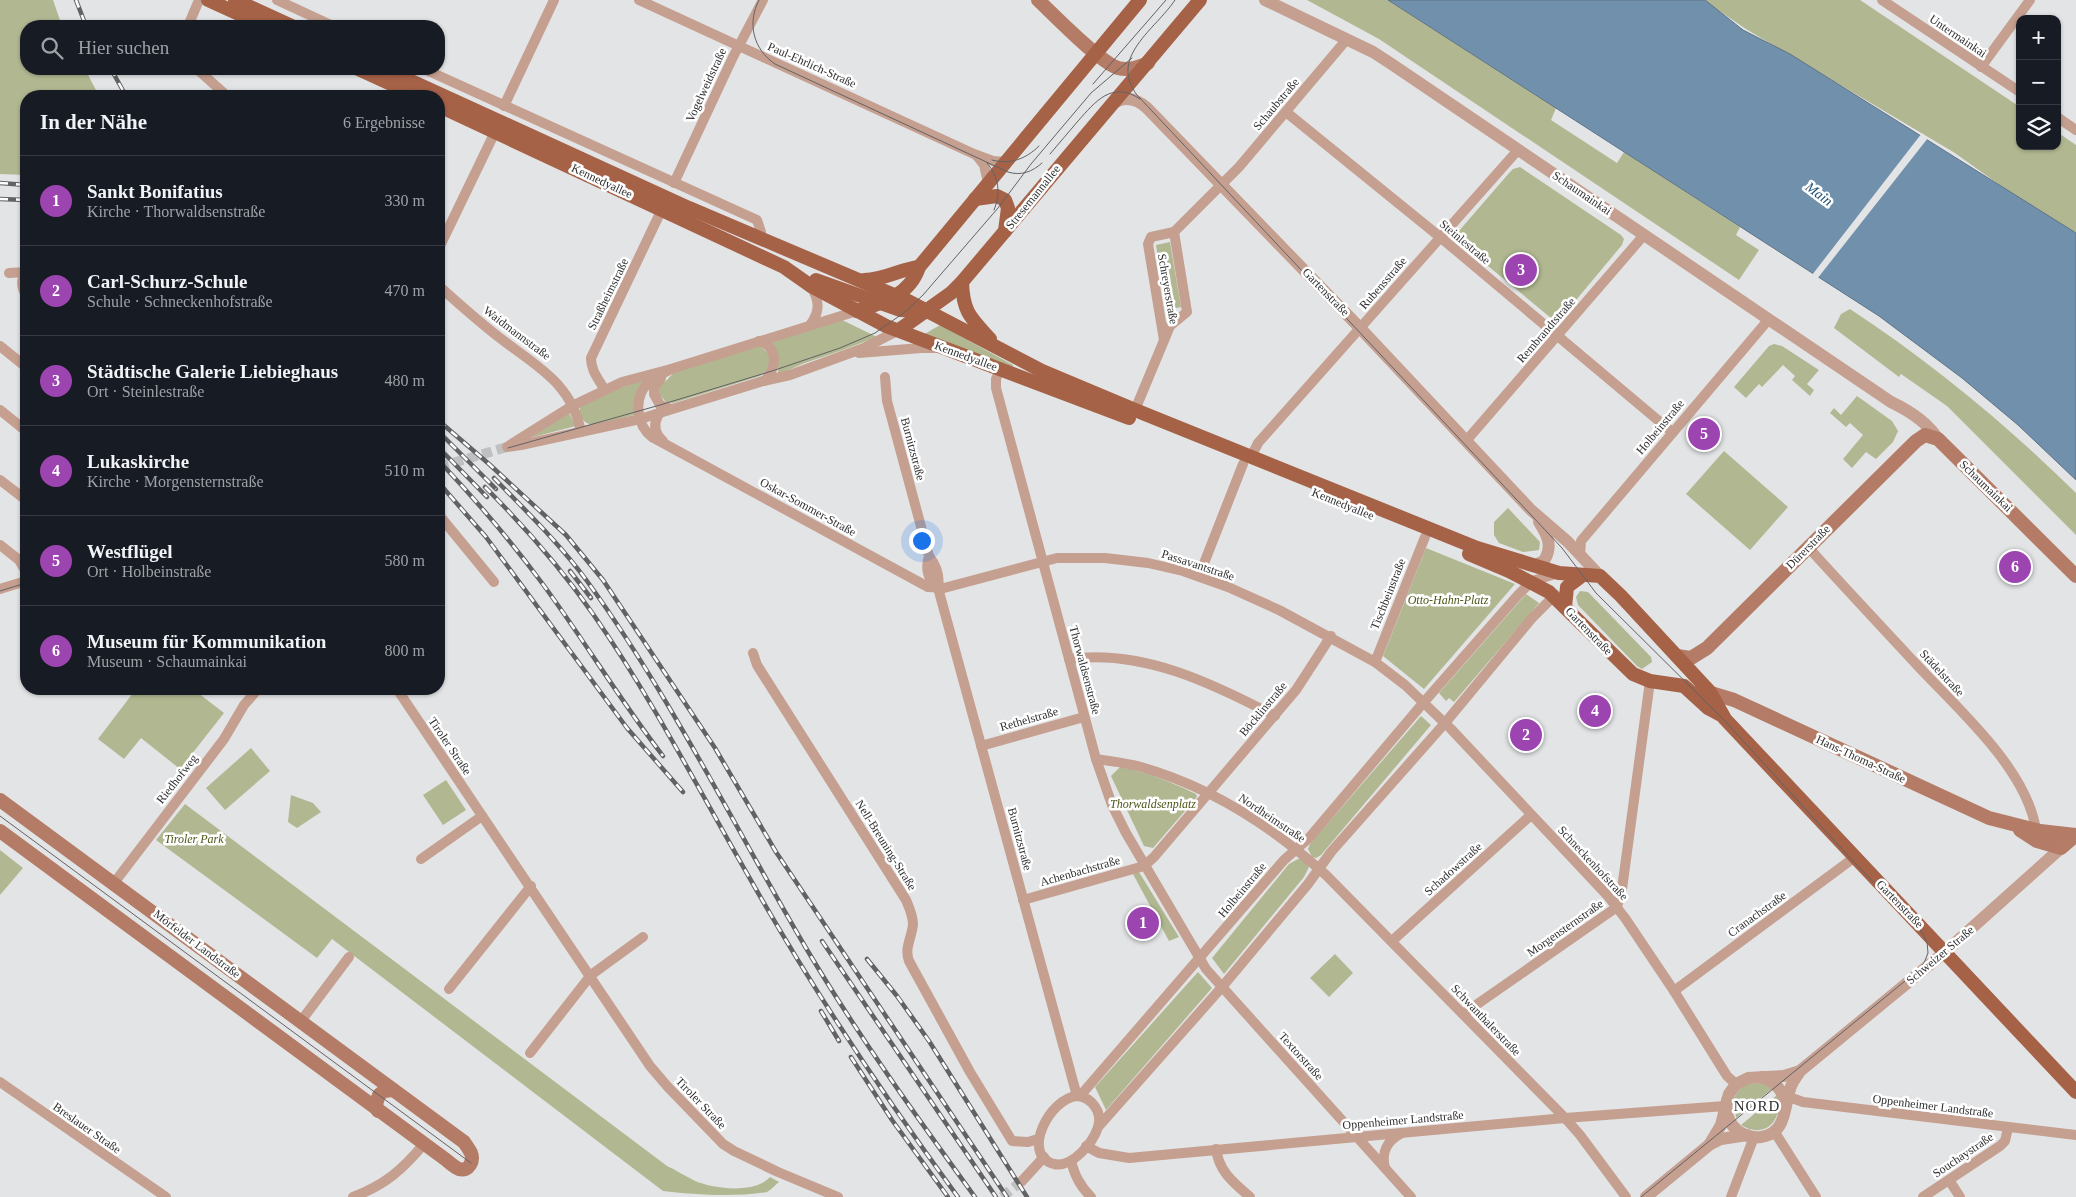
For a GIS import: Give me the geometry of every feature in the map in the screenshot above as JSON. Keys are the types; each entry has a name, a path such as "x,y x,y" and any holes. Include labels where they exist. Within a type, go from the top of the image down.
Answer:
{"main road":[{"path":"208,0 252,20"},
{"path":"235,0 279,20"},
{"path":"1038,0 1096,53 1111,64 1120,68 1130,69 1148,63"},
{"name":"Stresemannallee","path":"856,311 880,304 896,295 914,280 919,267 1140,0"},
{"name":"Stresemannallee","path":"899,330 951,293 962,282 1195,5"},
{"path":"371,75 404,90"},
{"name":"Kennedyallee","path":"397,75 430,90"},
{"name":"Kennedyallee","path":"445,97 689,208 896,295 1042,371 1425,537 1509,570"},
{"name":"Kennedyallee","path":"445,109 662,209 784,268 811,286 856,311 899,330 945,349 1247,460 1477,548 1535,565"},
{"path":"975,199 997,196 1004,199 1008,208 1005,232"},
{"path":"858,280 874,280 893,276 909,268 919,267"},
{"path":"784,268 905,312 927,311"},
{"path":"962,282 962,295 970,317 1001,351"},
{"name":"Dürerstraße","path":"1677,656 1687,659 1691,658 1707,648 1916,440 1931,437"},
{"name":"Schaumainkai","path":"1931,437 2076,576"},
{"path":"1535,565 1560,573 1591,576"},
{"name":"Gartenstraße","path":"1509,570 1532,581 1554,596 1626,669 1640,678 1650,681 1684,686 1708,708 1724,717"},
{"path":"1565,606 1567,587 1591,576"},
{"name":"Gartenstraße","path":"1591,576 1677,656 1710,692 1724,717 2076,1092"},
{"path":"1650,681 1678,675 1680,664 1677,656"},
{"name":"Hans-Thoma-Straße","path":"1684,686 1734,700 1989,818 2013,826 2057,834 2076,835"},
{"name":"Mörfelder Landstraße","path":"0,800 464,1142 471,1153 471,1163 466,1169 459,1168 424,1144 0,831"},
{"name":"Hans-Thoma-Straße","path":"2013,826 2037,840 2061,848"},
{"name":"Schweizer Straße","path":"2061,848 2076,835"},
{"path":"378,1111 376,1104 379,1095 384,1091 393,1090"}],"street":[{"path":"191,20 199,0"},
{"path":"277,0 320,20"},
{"path":"504,106 554,0"},
{"name":"Paul-Ehrlich-Straße","path":"638,0 974,154 993,161 1006,162"},
{"name":"Vogelweidstraße","path":"674,182 738,46 763,0"},
{"name":"Stresemannallee","path":"1195,5 1207,0"},
{"name":"Schaumainkai","path":"1265,0 1382,57 1769,320 1891,402 1904,408 1931,428 1931,437"},
{"name":"Untermainkai","path":"1882,0 2016,89"},
{"path":"1981,67 2030,0"},
{"name":"Schaubstraße","path":"1222,184 1240,168 1347,40"},
{"path":"204,75 220,90"},
{"path":"437,75 757,220 761,232 760,238"},
{"name":"Gartenstraße","path":"1110,106 1123,99 1132,99 1141,103 1222,184 1360,328 1530,510 1580,555 1591,576"},
{"name":"Steinlestraße","path":"1286,112 1440,237 1672,432"},
{"path":"2061,120 2076,130"},
{"path":"445,236 495,132"},
{"name":"Rubensstraße","path":"1199,576 1247,460 1258,443 1518,150"},
{"path":"974,154 984,165 988,183"},
{"name":"Schreyerstraße","path":"1164,340 1148,244 1151,237 1174,232 1222,184"},
{"name":"Straßheimstraße","path":"604,389 592,369 591,358 662,209"},
{"name":"Schreyerstraße","path":"1135,410 1170,326 1186,314 1187,308 1174,232"},
{"name":"Rembrandtstraße","path":"1466,441 1644,235"},
{"path":"9,272 20,272"},
{"path":"810,325 816,316 818,308 817,297 811,286"},
{"name":"Waidmannstraße","path":"445,291 500,338 552,376 572,406"},
{"name":"Stresemannallee","path":"856,311 604,389 572,406 506,447 659,414 763,381 790,375 851,354 899,330"},
{"name":"Holbeinstraße","path":"1580,555 1581,541 1769,320"},
{"path":"760,341 767,344 773,352 774,358 772,371 763,381"},
{"path":"0,346 20,362"},
{"name":"Stresemannallee","path":"851,354 921,348 945,349"},
{"path":"670,369 657,382 654,394 660,405 671,409"},
{"name":"Stresemannallee","path":"640,419 641,396 646,385 670,369"},
{"name":"Thorwaldsenstraße","path":"1000,369 996,379 996,388 1096,759 1118,817 1144,866 1199,960"},
{"name":"Burnitzstraße","path":"884,377 887,401 929,556 936,564 939,580 938,588 1071,1074 1079,1096"},
{"path":"572,406 582,432"},
{"path":"0,410 20,426"},
{"name":"Oskar-Sommer-Straße","path":"659,414 656,419 655,431 657,436 668,445"},
{"name":"Oskar-Sommer-Straße","path":"640,419 644,431 668,445 928,587 938,588"},
{"path":"0,480 20,495"},
{"name":"Gartenstraße","path":"1530,510 1550,542 1549,554 1544,562 1535,565"},
{"path":"445,522 494,582"},
{"name":"Tischbeinstraße","path":"1375,662 1425,537"},
{"path":"0,545 20,562"},
{"name":"Städelstraße","path":"1808,548 1999,753 2024,795 2034,816 2036,830"},
{"name":"Passavantstraße","path":"938,588 1043,561 1067,558 1119,559 1167,567 1199,576 1260,601 1331,636 1394,675 1424,702"},
{"path":"1532,581 1560,573"},
{"name":"Holbeinstraße","path":"1079,1096 1284,860 1298,850 1424,702 1532,581"},
{"path":"0,589 20,583"},
{"path":"1099,1126 1098,1114 1089,1099 1079,1096 1070,1097 1059,1104 1040,1131 1038,1139 1041,1152 1047,1161 1055,1164 1072,1161 1086,1146 1099,1126 1222,987 1308,884 1319,868 1445,723 1532,618 1554,596"},
{"name":"Böcklinstraße","path":"1208,793 1275,716 1309,672 1331,636"},
{"name":"Nell-Breuning-Straße","path":"753,653 757,665 906,900 913,923 906,953 970,1072 1012,1140 1028,1142 1038,1139"},
{"path":"1068,659 1089,657 1124,659 1167,669 1228,692 1275,716"},
{"name":"Morgensternstraße","path":"1463,1014 1617,907 1622,889 1650,681"},
{"name":"Riedhofweg","path":"114,883 224,739 237,715 253,695"},
{"name":"Tiroler Straße","path":"402,695 591,975 650,1066 667,1086 723,1144 778,1172 838,1197"},
{"path":"1424,702 1445,723"},
{"name":"Rethelstraße","path":"981,746 1084,717"},
{"name":"Schneckenhofstraße","path":"1445,723 1617,907 1674,991 1727,1076 1736,1084"},
{"path":"1096,759 1142,767 1208,793 1144,866"},
{"name":"Nordheimstraße","path":"1208,793 1257,821 1298,850 1319,868"},
{"name":"Schadowstraße","path":"1392,941 1531,815"},
{"path":"421,859 482,816"},
{"name":"Schweizer Straße","path":"1800,1070 1945,952 2061,848"},
{"name":"Cranachstraße","path":"1674,991 1855,857"},
{"name":"Achenbachstraße","path":"1023,900 1144,866"},
{"name":"Schwanthalerstraße","path":"1319,868 1565,1118 1626,1197"},
{"path":"449,990 531,886"},
{"path":"530,1053 591,975 643,937"},
{"path":"301,1021 349,957"},
{"name":"Textorstraße","path":"1199,960 1358,1136 1410,1197"},
{"path":"1709,1145 1721,1125 1726,1103 1736,1084 1748,1078 1784,1076 1800,1070"},
{"path":"1646,1197 1709,1145 1721,1139 1765,1136 1774,1131 1784,1119 1792,1084 1800,1070"},
{"path":"1071,1074 1086,1082 1097,1077"},
{"path":"1762,1077 1774,1082 1781,1089 1785,1097 1786,1110"},
{"name":"Breslauer Straße","path":"0,1082 163,1196"},
{"name":"Oppenheimer Landstraße","path":"1788,1097 1803,1102 2076,1135"},
{"path":"1726,1103 1731,1124 1737,1130 1750,1136"},
{"name":"Oppenheimer Landstraße","path":"1086,1146 1099,1153 1129,1158 1726,1103"},
{"name":"Souchaystraße","path":"1923,1197 2000,1146 2005,1141 2008,1128"},
{"path":"1774,1131 1816,1197"},
{"path":"1386,1169 1384,1162 1386,1148 1392,1139 1402,1133"},
{"path":"1731,1197 1750,1136"},
{"path":"352,1197 386,1182 400,1171 424,1144"},
{"path":"1216,1150 1218,1162 1226,1175 1250,1197"},
{"path":"1022,1181 1044,1157"},
{"path":"1072,1161 1075,1176 1083,1189 1091,1197"},
{"path":"1949,1180 1960,1197"}],"green space":[{"path":"0,0 53,0 60,20 20,20 20,75 88,75 96,90 20,90 20,175 0,174"},
{"path":"1307,0 1388,0 1556,108 1551,120 1617,163 1624,152 1740,227 1736,235 1759,250 1739,280 1379,39"},
{"path":"1703,0 1860,0 2016,104 2016,150 2061,150 2061,135 2076,145 2076,240 1955,153 1746,29"},
{"path":"1520,167 1621,235 1624,239 1622,245 1561,318 1557,320 1551,318 1459,242 1457,237 1458,232 1510,172"},
{"path":"1170,242 1181,307 1167,310 1156,245"},
{"path":"1850,309 1910,351 1967,395 2050,467 2076,493 2076,535 1947,406 1901,374 1899,377 1834,328 1841,314"},
{"path":"838,318 877,337 802,364 778,375 778,361 768,341"},
{"path":"940,325 1013,365 1013,367 923,335"},
{"path":"1774,344 1782,346 1819,370 1807,384 1814,390 1810,396 1792,380 1795,376 1783,365 1762,387 1759,384 1746,398 1734,387 1769,346"},
{"path":"760,346 771,356 768,370 760,376 673,403 666,402 658,393 661,383 667,380 675,371"},
{"path":"649,379 637,414 596,425 588,424 581,417 580,405 605,392"},
{"path":"1857,396 1892,421 1898,431 1893,442 1876,459 1866,452 1852,468 1843,459 1863,435 1850,423 1846,427 1830,413 1834,408 1841,415"},
{"path":"569,413 576,426 533,437 533,436"},
{"path":"1724,451 1788,507 1750,550 1686,494"},
{"path":"1508,508 1540,542 1539,550 1523,552 1499,543 1494,535 1494,522"},
{"name":"Otto-Hahn-Platz","path":"1426,548 1515,584 1424,689 1383,656"},
{"path":"1580,591 1588,592 1651,657 1652,662 1642,669 1637,666 1578,605 1576,597"},
{"path":"1526,594 1539,603 1454,702 1449,698 1446,701 1439,693"},
{"path":"131,695 201,695 224,713 180,769 141,738 124,759 98,739"},
{"path":"1421,716 1431,725 1321,855 1316,858 1312,857 1308,849 1310,844"},
{"path":"251,748 270,771 225,810 206,788"},
{"name":"Thorwaldsenplatz","path":"1120,767 1159,778 1196,794 1197,797 1153,848 1144,846 1111,776"},
{"path":"446,780 466,810 443,825 423,795"},
{"path":"291,795 313,803 321,812 297,828 288,822"},
{"name":"Tiroler Park","path":"185,804 667,1166 695,1181 723,1188 755,1186 770,1177 779,1182 767,1192 756,1194 716,1195 663,1191 332,939 317,958 156,840"},
{"path":"0,850 23,868 0,895"},
{"path":"1298,859 1303,859 1309,867 1304,877 1224,974 1212,958 1289,864"},
{"path":"1139,872 1179,937 1169,941 1133,874"},
{"path":"1335,954 1353,973 1329,997 1310,978"},
{"path":"1198,972 1212,988 1106,1110 1095,1087"},
{"path":"1763,1083 1772,1089 1736,1118 1734,1098 1743,1084"},
{"path":"1777,1095 1778,1112 1771,1125 1765,1129 1758,1130 1741,1125"}],"water":[{"name":"Main","path":"1388,0 1705,0 1743,30 1790,54 2076,233 2076,480 2018,425 1962,378 1879,316"}],"pier":[{"path":"1922,133 1928,138 1817,279 1812,275"}],"tunnel":[{"path":"445,465 507,447"},
{"path":"1002,1197 1022,1181"}],"tram line":[{"path":"759,0 753,18 754,35 762,51 775,64 1008,172 1017,174 1026,172 1042,163"},
{"path":"1093,84 1166,0"},
{"path":"1175,0 1138,44 1131,56 1128,68 1130,81 1137,95 1562,548 1596,593 1724,720 1852,860 1921,931 1927,942 1928,953 1924,963 1916,972 1641,1197"},
{"path":"508,448 772,371 840,348 875,333 905,312 923,295 998,208 1031,164 1091,93 1132,58"},
{"path":"1050,154 1091,107 1105,96 1121,92 1140,99"},
{"path":"992,160 1005,162 1017,160 1039,146"},
{"path":"987,163 998,185 998,197 994,210"},
{"path":"0,591 20,585"},
{"path":"0,816 471,1163"}],"railway":[{"path":"76,0 84,20"},
{"path":"114,75 123,90"},
{"path":"0,183 20,185"},
{"path":"0,199 20,200"},
{"path":"445,426 566,535 603,580 715,748 776,852 1007,1197"},
{"path":"445,438 496,489"},
{"path":"445,454 487,497"},
{"path":"445,467 492,520 530,567 663,756"},
{"path":"494,478 566,554 618,625 701,762 825,980 888,1074 975,1197"},
{"path":"485,487 528,532 555,564 581,597 615,647 656,713 801,965 903,1121 958,1197"},
{"path":"445,490 486,537 627,728 683,792"},
{"path":"570,571 591,598"},
{"path":"822,941 996,1197"},
{"path":"867,959 897,996 929,1041 1027,1197"},
{"path":"821,1011 839,1041"},
{"path":"851,1057 892,1120 948,1197"}],"place":[{"name":"Städtische Galerie Liebieghaus","path":"1521,270"},
{"name":"Westflügel","path":"1704,434"},
{"name":"Museum für Kommunikation","path":"2015,567"},
{"name":"Lukaskirche","path":"1595,711"},
{"name":"Carl-Schurz-Schule","path":"1526,735"},
{"name":"Sankt Bonifatius","path":"1143,923"}],"district":[{"name":"NORD","path":"1757,1106"}]}
